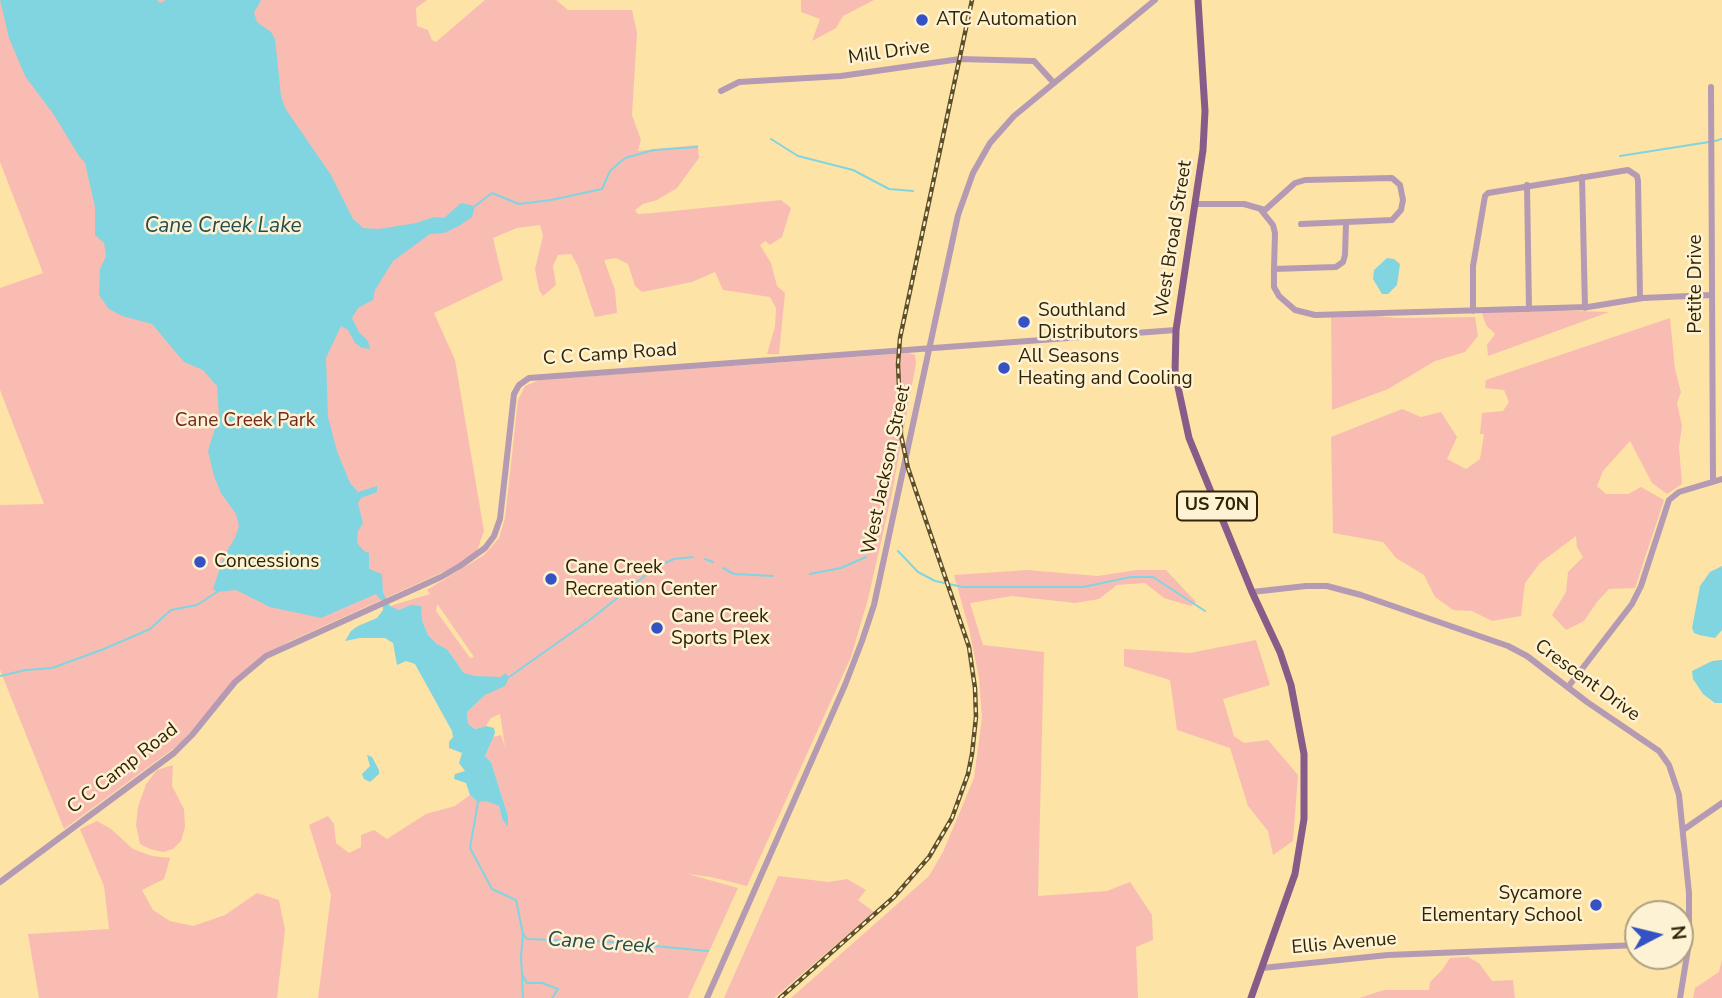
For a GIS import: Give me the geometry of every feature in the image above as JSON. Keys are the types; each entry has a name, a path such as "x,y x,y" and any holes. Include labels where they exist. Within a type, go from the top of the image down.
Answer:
{"main road":[{"name":"West Broad Street","path":"1196,0 1205,111 1203,150 1176,330 1175,373 1189,438 1292,685 1304,754 1301,847 1295,874 1251,998"}],"street":[{"name":"West Jackson Street","path":"707,998 845,685 874,605 958,215 973,173 990,143 1014,116 1155,0"},
{"name":"Mill Drive","path":"721,91 739,82 841,76 960,59 1034,61 1053,82"},
{"name":"Petite Drive","path":"1712,87 1713,481"},
{"path":"1473,311 1473,265 1485,196 1490,191 1628,170 1637,176 1640,298"},
{"path":"1582,177 1585,307"},
{"path":"1261,210 1268,208 1295,183 1305,180 1392,178 1400,185 1403,200 1398,216 1386,221 1301,224"},
{"path":"1527,185 1529,309"},
{"path":"1196,204 1244,204 1261,210 1273,225 1275,233 1274,287 1279,296 1302,313 1585,307 1640,298 1712,295"},
{"path":"1274,269 1336,267 1343,262 1345,255 1346,223"},
{"name":"C C Camp Road","path":"0,882 174,753 235,682 266,656 460,566 485,548 494,536 500,519 514,394 519,385 529,378 1176,330"},
{"path":"1568,687 1632,604 1641,586 1669,500 1678,492 1722,479"},
{"name":"Crescent Drive","path":"1251,592 1327,586 1361,595 1508,646 1527,656 1658,751 1669,765 1675,779 1683,830 1689,900"},
{"path":"1683,830 1722,803"},
{"name":"Ellis Avenue","path":"1262,968 1393,955 1624,946"},
{"name":"Crescent Drive","path":"1679,998 1684,970"}],"green space":[{"name":"Cane Creek Park","path":"0,0 427,0 416,8 417,26 428,30 432,40 436,42 485,0 556,0 568,10 632,10 637,33 632,115 641,140 638,151 698,145 699,158 677,188 635,210 638,214 653,213 781,200 791,208 782,237 770,245 765,241 760,245 771,263 777,286 785,293 779,354 767,354 775,327 776,308 770,297 723,290 715,272 692,282 642,292 635,286 628,264 616,258 604,260 615,290 617,313 595,317 578,266 571,254 558,255 553,266 556,285 543,296 539,290 535,269 543,236 540,225 517,228 493,238 503,280 434,313 455,360 484,531 477,551 452,568 286,643 258,659 232,682 181,743 64,829 0,670 0,505 44,504 0,390 0,288 43,273 0,162"},
{"path":"801,0 874,0 843,16 836,28 812,41 820,19 801,12"},
{"path":"1480,308 1609,312 1488,356 1487,345 1495,334 1486,325"},
{"path":"1331,312 1399,318 1475,317 1478,336 1465,352 1435,361 1388,389 1332,410"},
{"path":"1670,318 1675,369 1681,392 1677,403 1682,426 1679,447 1682,484 1667,494 1652,483 1630,441 1603,471 1597,486 1606,494 1628,494 1641,487 1664,500 1635,588 1609,589 1584,621 1566,630 1552,615 1566,592 1568,572 1583,557 1577,547 1576,536 1540,563 1525,583 1521,616 1492,621 1472,611 1453,610 1435,597 1424,575 1396,558 1383,542 1333,533 1331,437 1402,409 1421,417 1441,412 1457,437 1447,459 1466,469 1480,459 1484,434 1480,434 1482,413 1503,411 1509,402 1504,390 1485,388 1486,380"},
{"name":"Cane Creek Sports Plex","path":"909,353 915,355 916,363 891,498 868,599 851,657 747,886 688,874 738,888 688,998 318,998 331,895 309,825 328,816 334,824 336,843 349,853 361,847 361,835 374,830 387,839 426,814 455,806 470,795 478,802 486,800 499,806 502,819 508,816 491,762 485,756 493,737 501,735 505,747 500,714 491,718 486,726 477,729 468,724 467,712 485,695 475,677 464,673 447,649 428,635 422,620 410,605 399,610 390,606 430,594 427,590 484,555 499,538 505,518 518,400 525,386 539,380","holes":["438,605 474,657 470,658 436,611"]},
{"path":"1027,570 1098,576 1136,570 1166,570 1196,602 1191,606 1164,598 1145,583 1117,585 1099,599 1075,603 1012,596 970,603 983,645 1044,652 1038,896 1107,891 1130,882 1152,915 1153,940 1136,947 1138,998 791,998 929,876 943,852 974,778 982,717 979,678 954,575"},
{"path":"1256,640 1270,685 1223,699 1234,736 1244,743 1268,740 1298,775 1293,841 1273,855 1268,831 1248,806 1230,748 1177,730 1170,680 1124,666 1124,649 1190,653"},
{"path":"173,765 172,786 184,809 185,827 181,841 173,849 163,852 140,844 136,825 138,807 146,784 157,770"},
{"path":"97,821 111,829 133,849 152,856 170,858 164,879 142,890 153,910 170,921 193,926 225,915 257,893 279,900 285,930 277,998 39,998 28,934 109,929 104,886 80,829"},
{"path":"778,876 829,882 847,879 866,890 858,900 874,912 774,998 724,998"},
{"path":"1468,957 1479,963 1492,981 1513,980 1515,998 1359,998 1384,990 1429,990 1430,982 1450,958"},
{"path":"1722,959 1722,998 1693,998 1695,988 1719,972"}],"water":[{"name":"Cane Creek Lake","path":"0,0 157,0 160,3 166,0 261,0 254,13 257,22 271,32 275,39 281,96 285,108 331,175 353,219 363,228 379,229 434,217 444,218 461,203 475,206 472,217 459,226 444,233 430,234 393,261 375,290 373,300 358,308 352,318 359,332 368,341 370,349 355,343 348,330 341,326 326,358 328,417 337,451 350,483 358,492 377,486 377,492 361,498 358,503 363,523 358,531 357,543 369,553 369,569 382,574 383,593 390,606 399,610 410,605 421,606 422,620 428,635 447,649 464,673 501,677 505,673 509,677 505,686 485,695 467,712 468,724 476,729 486,726 494,728 495,733 485,756 491,762 508,816 508,827 502,819 499,806 486,801 478,802 470,795 466,783 454,779 455,774 465,771 459,763 462,753 449,748 452,731 415,664 406,661 397,665 393,643 385,638 345,641 351,631 377,618 383,610 382,601 376,594 321,618 270,607 236,590 217,592 213,589 224,556 239,526 236,514 221,493 208,451 219,415 217,386 203,370 184,362 152,324 122,316 109,309 99,295 100,269 106,256 104,243 95,235 95,207 85,163 25,76 9,38"},
{"path":"1387,258 1400,264 1397,285 1388,294 1382,294 1373,279 1374,270"},
{"path":"1722,566 1722,630 1715,638 1699,635 1694,633 1692,628 1700,586 1710,572"},
{"path":"1722,660 1722,703 1715,703 1703,694 1693,679 1692,671 1712,661"},
{"path":"367,755 372,757 379,770 379,774 370,782 364,779 362,774 370,766"}],"waterway":[{"path":"771,139 798,156 853,170 889,189 913,191"},
{"path":"1715,141 1722,139"},
{"path":"1620,156 1709,142"},
{"path":"475,206 492,193 519,204 602,189 610,171 625,158 654,150 697,147"},
{"path":"898,551 918,572 935,581 963,587 1083,587 1131,577 1153,577 1205,611"},
{"path":"509,677 591,619 656,567 674,559 693,557"},
{"path":"810,574 841,568 866,557"},
{"path":"705,559 713,562"},
{"path":"723,568 734,574 773,576"},
{"path":"0,676 52,668 104,649 150,629 171,610 197,605 217,592"},
{"name":"Cane Creek","path":"478,802 470,848 492,889 516,900 523,934 527,939 612,942 708,951"},
{"path":"523,934 522,974 527,983 542,983 558,989 552,998"},
{"path":"522,975 523,998"}],"railway":[{"path":"780,998 894,897 929,857 952,818 968,774 972,754 976,717 969,647 908,468 901,435 898,364 900,338 972,0"}],"place":[{"name":"ATC Automation","path":"922,20"},
{"name":"Southland Distributors","path":"1024,322"},
{"name":"All Seasons Heating and Cooling","path":"1004,368"},
{"name":"Concessions","path":"200,562"},
{"name":"Cane Creek Recreation Center","path":"551,579"},
{"name":"Cane Creek Sports Plex","path":"657,628"},
{"name":"Sycamore Elementary School","path":"1596,905"}]}
